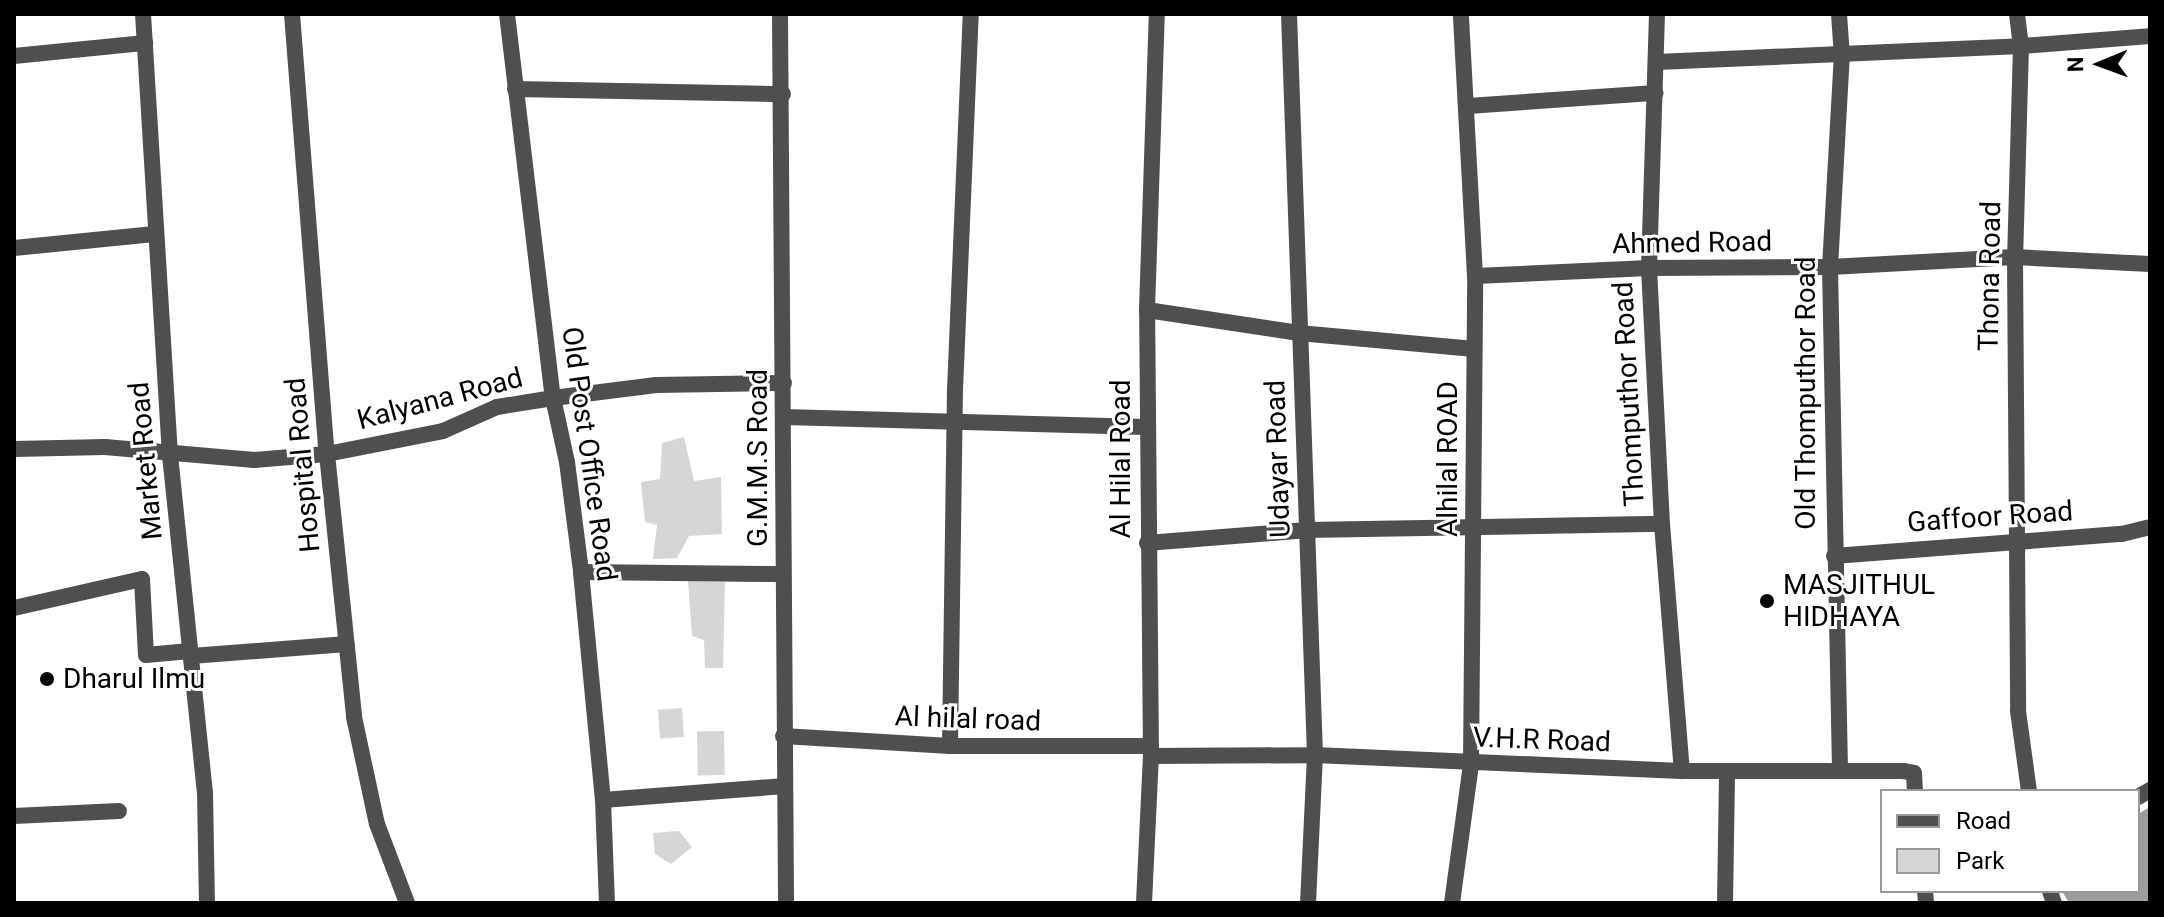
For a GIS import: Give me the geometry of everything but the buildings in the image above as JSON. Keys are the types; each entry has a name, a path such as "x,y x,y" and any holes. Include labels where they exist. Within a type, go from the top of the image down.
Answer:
{"street":[{"name":"Market Road","path":"143,14 154,234 170,455 205,792 207,903"},
{"name":"Hospital Road","path":"292,14 327,454 354,717 377,824 407,903"},
{"name":"Old Post Office Road","path":"507,14 553,398 567,462 581,572 603,800 607,903"},
{"name":"G.M.M.S Road","path":"780,14 783,94 786,903"},
{"path":"950,746 954,423 971,14"},
{"name":"Al Hilal Road","path":"1144,903 1151,751 1147,310 1157,14"},
{"name":"Udayar Road","path":"1289,14 1315,755 1308,903"},
{"name":"Alhilal ROAD","path":"1452,903 1471,764 1475,276 1461,14"},
{"name":"Thomputhor Road","path":"1657,14 1649,268 1662,524 1682,771"},
{"name":"Old Thomputhor Road","path":"1839,14 1842,53 1830,267 1840,771"},
{"name":"Thona Road","path":"2017,14 2021,46 2015,257 2018,711 2029,789"},
{"path":"1657,62 2021,46 2150,36"},
{"path":"14,56 145,43"},
{"path":"515,89 783,94"},
{"path":"1468,106 1656,93"},
{"path":"14,248 154,234"},
{"name":"Ahmed Road","path":"1475,276 1649,268 1830,267 2015,257 2150,264"},
{"path":"1147,310 1299,333 1474,349"},
{"name":"Kalyana Road","path":"14,449 105,447 254,460 327,454 443,431 497,407 553,398 656,385 784,383"},
{"path":"784,417 1146,427"},
{"path":"1147,543 1307,530 1662,524"},
{"name":"Gaffoor Road","path":"1834,556 2016,539 2122,534 2150,527"},
{"path":"581,572 783,574"},
{"path":"14,608 142,579 146,655 347,644"},
{"name":"Al hilal road","path":"783,736 950,746 1151,751"},
{"name":"V.H.R Road","path":"1151,751 1682,771 1914,773 1915,789"},
{"path":"1725,903 1727,771"},
{"path":"603,800 784,786"},
{"path":"14,816 119,811"}],"green space":[{"path":"684,437 694,481 721,477 722,534 689,536 677,558 653,559 657,525 645,522 641,482 660,479 662,443"},
{"path":"688,581 725,582 723,668 705,668 704,640 692,636"},
{"path":"682,708 684,737 660,739 658,710"},
{"path":"697,731 724,731 725,775 698,775"},
{"path":"679,831 692,847 671,864 655,854 653,833"}],"shaded area":[{"path":"2150,807 2150,903 2069,903 2063,893 2140,893 2140,813"}],"place":[{"name":"MASJITHUL HIDHAYA","path":"1767,601"},
{"name":"Dharul Ilmu","path":"47,679"}]}
